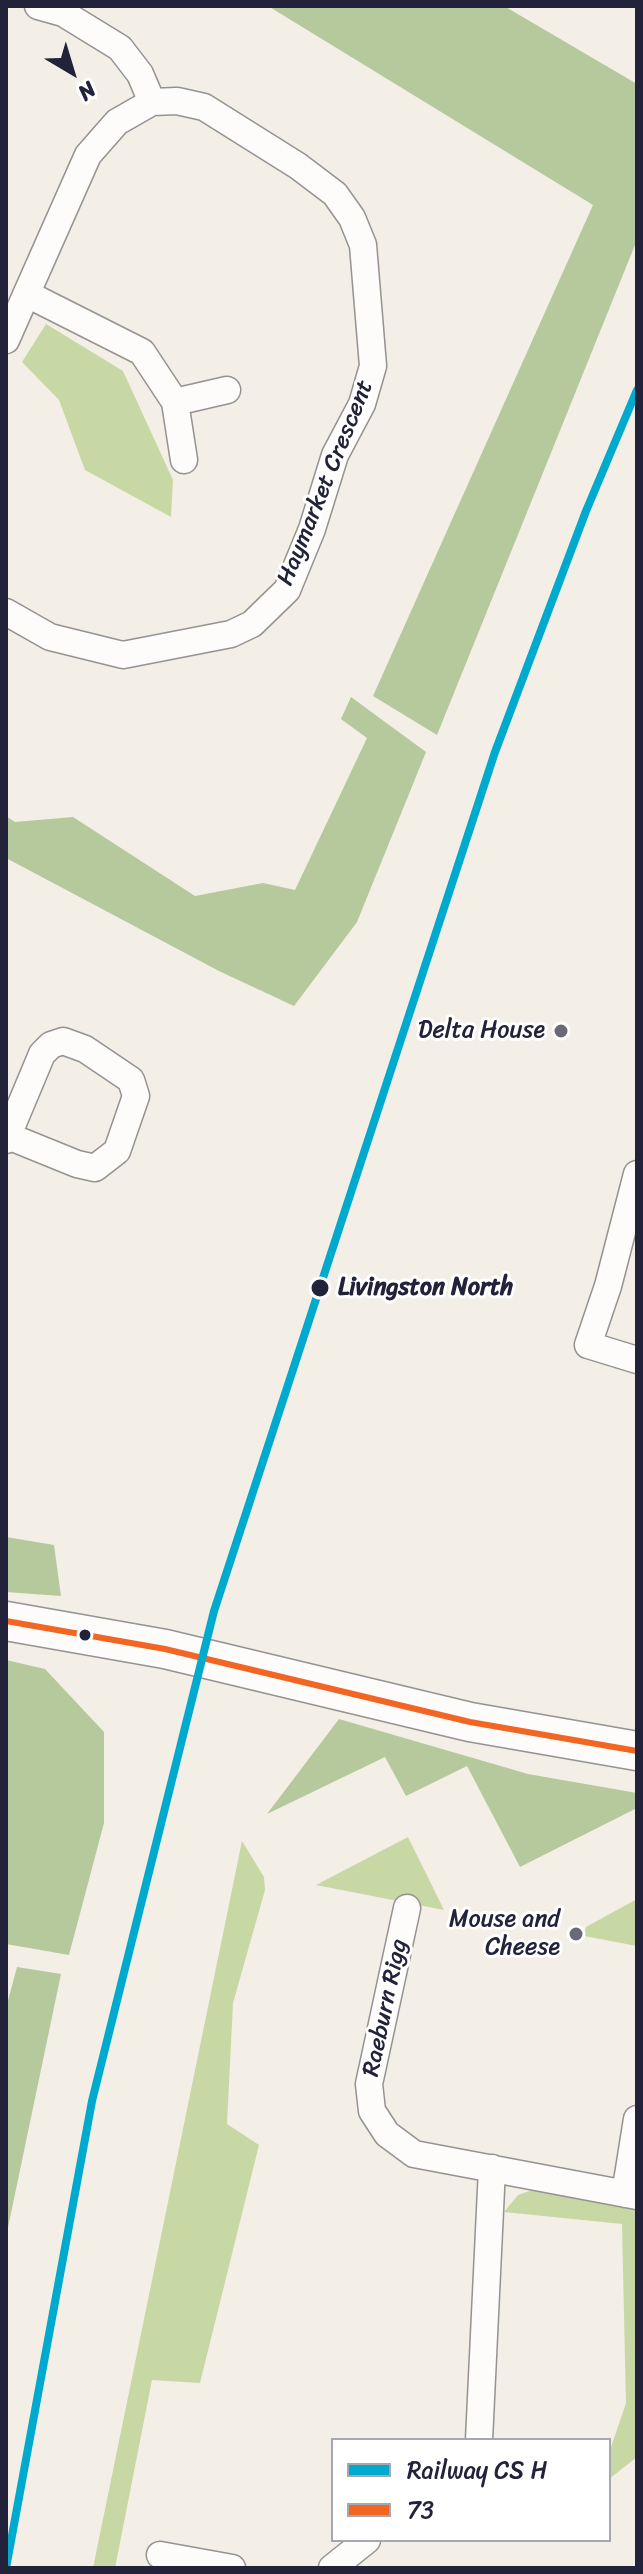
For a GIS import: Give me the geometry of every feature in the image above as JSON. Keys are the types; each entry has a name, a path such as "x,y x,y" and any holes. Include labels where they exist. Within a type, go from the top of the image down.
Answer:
{"street":[{"path":"6,340 29,295 88,155 117,122 152,102 140,74 120,48 63,13 38,6"},
{"name":"Haymarket Crescent","path":"6,612 50,637 123,655 231,634 252,624 287,590 312,529 335,455 362,404 373,366 363,245 352,218 335,194 298,166 204,107 177,101 152,102"},
{"path":"29,295 142,352 175,402 184,460"},
{"path":"175,402 227,390"},
{"path":"63,1041 85,1049 131,1080 136,1096 117,1151 95,1168 7,1138 42,1054 51,1045 63,1041"},
{"path":"637,1174 608,1286 588,1345 637,1360"},
{"path":"6,1621 165,1649 470,1722 637,1751"},
{"name":"Raeburn Rigg","path":"407,1908 369,2084 372,2111 387,2134 414,2154 631,2195 637,2119"},
{"path":"479,2438 492,2168"},
{"path":"332,2568 364,2542"},
{"path":"160,2555 232,2568"}],"green space":[{"path":"268,6 504,6 637,84 637,240 437,735 373,696 593,205"},
{"path":"46,324 123,371 173,480 171,517 85,470 59,400 22,362"},
{"path":"351,697 426,752 357,922 294,1006 219,971 6,858 6,816 15,822 73,817 195,896 263,883 295,890 367,738 341,719"},
{"path":"6,1537 54,1545 61,1596 6,1592"},
{"path":"6,1660 45,1669 104,1732 104,1823 69,1955 6,1944"},
{"path":"339,1719 528,1774 637,1793 637,1808 520,1867 467,1766 406,1796 385,1757 267,1814"},
{"path":"408,1837 444,1910 316,1885"},
{"path":"242,1841 264,1877 265,1890 233,2003 227,2124 259,2145 200,2383 152,2380 115,2568 93,2568"},
{"path":"637,1899 637,1946 584,1936 586,1927"},
{"path":"17,1967 61,1974 6,2237 6,2008"},
{"path":"535,2189 637,2209 637,2457 611,2477 611,2447 626,2403 622,2224 504,2212 518,2195"}],"transit line":[{"path":"6,2568 92,2101 214,1611 495,752 586,511 637,390"},
{"name":"73","path":"6,1621 165,1649 470,1722 637,1751"}],"place":[{"name":"Delta House","path":"561,1031"},
{"name":"Livingston North","path":"320,1288"},
{"name":"Mouse and Cheese","path":"576,1934"}]}
